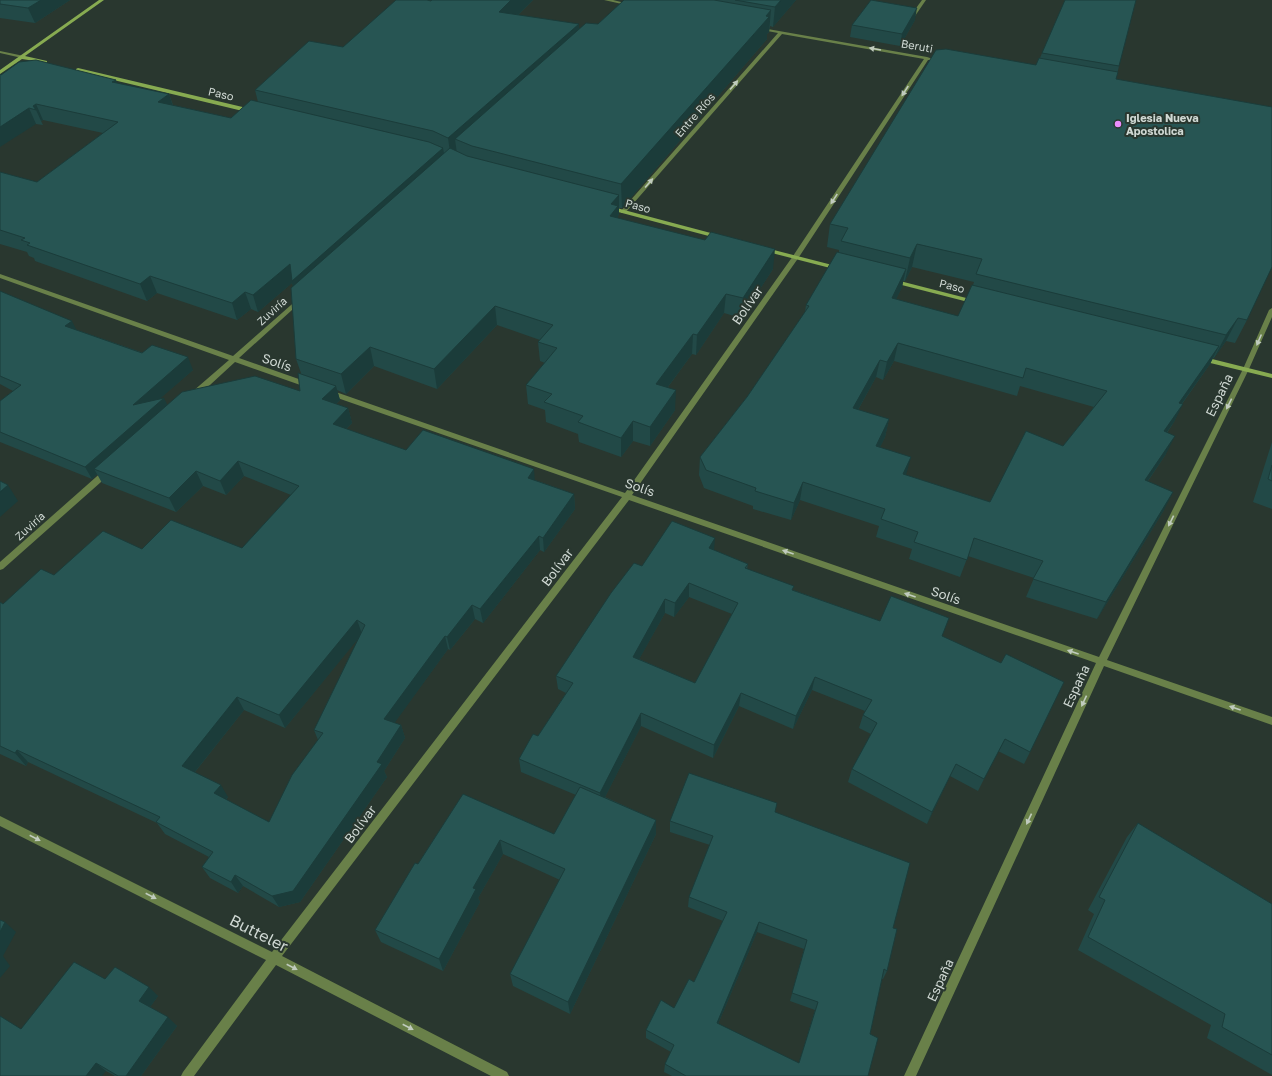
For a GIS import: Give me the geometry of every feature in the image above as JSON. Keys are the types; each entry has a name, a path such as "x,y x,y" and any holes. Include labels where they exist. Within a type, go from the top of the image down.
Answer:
{"street":[{"path":"0,72 102,0"},
{"path":"606,0 636,5"},
{"path":"913,14 924,0"},
{"path":"622,9 628,4"},
{"name":"Beruti","path":"750,26 935,60"},
{"name":"Entre Ríos","path":"623,212 781,32"},
{"path":"0,52 53,64"},
{"name":"Bolívar","path":"187,1076 274,958 628,495 796,257 927,58"},
{"name":"Paso","path":"69,68 256,112"},
{"name":"Paso","path":"600,206 728,240"},
{"path":"758,248 842,269"},
{"name":"Solís","path":"0,276 234,360 628,495 1272,721"},
{"name":"Paso","path":"887,280 979,303"},
{"name":"Zuviría","path":"187,401 305,296"},
{"name":"España","path":"910,1076 1102,662 1246,369 1272,310"},
{"path":"1193,356 1272,376"},
{"name":"Zuviría","path":"0,567 111,469"},
{"name":"Butteler","path":"0,820 274,958 503,1076"}],"building":[{"path":"0,0 41,0 28,8 0,4"},
{"path":"396,0 511,0 499,12 579,24 448,138 433,131 255,90 309,41 343,47"},
{"path":"624,0 714,0 771,10 766,16 769,17 621,184 472,146 455,139 586,23 598,24"},
{"path":"735,0 781,0 775,7"},
{"path":"871,0 917,8 902,34 852,25"},
{"path":"1065,0 1136,0 1119,66 1042,53"},
{"path":"946,49 1036,65 1039,58 1118,72 1116,79 1272,107 1272,267 1247,320 1238,318 1226,335 976,274 982,259 917,244 910,258 841,241 848,228 830,224 936,50"},
{"path":"36,60 116,80 112,82 169,94 158,102 231,118 251,100 429,142 443,148 292,281 290,264 253,295 245,292 232,303 150,276 140,284 27,245 30,243 21,240 25,238 0,230 0,172 37,182 118,122 36,104 33,106 36,110 29,108 0,127 0,74 1,75 19,62"},
{"path":"450,148 467,156 619,195 611,204 618,206 610,216 705,240 711,232 775,249 743,298 726,294 697,335 693,334 656,384 676,390 650,427 633,421 621,438 578,422 583,416 544,402 552,394 526,385 557,348 538,342 553,325 495,306 434,369 370,347 341,374 296,359 291,288"},
{"path":"837,252 906,269 892,298 958,316 972,285 1219,346 1179,403 1183,404 1164,431 1175,436 1145,480 1173,492 1106,602 1033,579 1043,561 974,538 967,560 914,542 918,532 881,519 885,509 803,482 794,503 755,491 756,488 706,470 700,457 747,397 809,306 806,305","holes":["898,343 1023,378 1026,368 1107,391 1063,446 1026,431 990,502 903,474 911,457 876,446 889,419 853,408 880,360 887,362"]},
{"path":"0,291 72,321 65,326 142,353 152,345 188,357 133,405 164,398 85,467 0,432 0,401 21,385 0,376"},
{"path":"298,373 336,386 322,399 348,408 333,424 406,450 423,430 534,469 528,478 574,494 543,538 539,536 480,609 472,605 447,637 445,636 384,719 401,725 377,762 382,764 293,891 272,896 235,875 231,882 202,867 213,852 156,822 160,817 17,750 15,753 0,746 0,602 3,604 41,569 54,575 103,531 142,549 171,520 242,548 299,486 238,461 220,481 196,471 169,498 94,469 182,392 255,376 300,391","holes":["357,620 365,625 314,730 323,733 292,775 269,822 214,793 221,785 182,766 237,697 279,715"]},
{"path":"1272,465 1272,481 1268,479"},
{"path":"0,481 8,485 0,492"},
{"path":"672,521 715,538 709,548 748,564 745,568 794,586 792,590 880,621 891,596 949,618 942,636 1001,663 1006,654 1064,682 1030,752 1005,739 984,779 956,764 932,812 852,769 877,723 863,715 872,700 815,677 796,716 741,693 714,745 641,713 600,793 519,759 533,734 538,736 573,683 556,676 611,593 634,563 642,566","holes":["689,583 738,603 695,683 633,657 665,599 675,603"]},
{"path":"689,773 777,803 775,812 910,863 893,928 897,929 887,971 884,969 870,1034 878,1038 868,1076 686,1076 665,1064 674,1045 646,1030 661,1000 674,1008 689,979 694,982 727,912 689,897 713,836 670,821","holes":["759,922 807,940 792,993 818,1002 799,1063 717,1023"]},
{"path":"580,787 656,820 568,1002 510,974 565,869 500,840 473,888 476,889 439,959 375,930 415,863 418,864 463,794 554,834"},
{"path":"1138,823 1272,904 1272,1055 1222,1027 1225,1014 1088,937 1105,900 1099,897"},
{"path":"0,920 5,922 0,932"},
{"path":"74,962 105,979 115,967 149,987 139,1001 168,1017 126,1076 118,1076 96,1063 86,1076 0,1076 0,1016 21,1029"}],"place":[{"name":"Iglesia Nueva Apostolica","path":"1118,124"}]}
